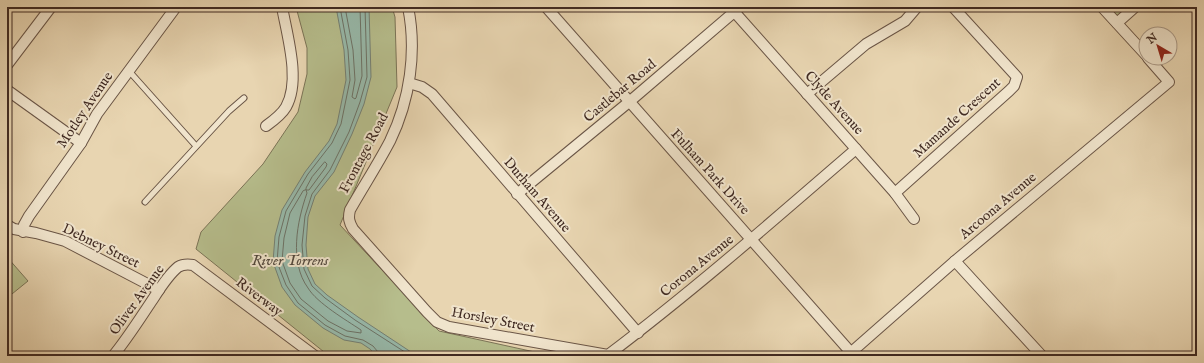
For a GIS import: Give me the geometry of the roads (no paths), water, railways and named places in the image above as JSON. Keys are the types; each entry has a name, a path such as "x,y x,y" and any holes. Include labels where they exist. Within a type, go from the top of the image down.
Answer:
{"street":[{"path":"7,65 51,7"},
{"name":"Motley Avenue","path":"23,232 24,225 29,216 81,143 97,114 176,7"},
{"path":"266,126 286,107 292,85 292,66 282,7"},
{"name":"Frontage Road","path":"348,217 350,210 390,140 403,108 409,83 412,53 411,20 408,7"},
{"name":"Fulham Park Drive","path":"546,7 752,240 851,355"},
{"path":"807,94 866,44 905,21 917,7"},
{"name":"Mamande Crescent","path":"894,192 1010,91 1014,86 1017,77 953,7"},
{"path":"1102,7 1138,46"},
{"path":"1117,22 1135,7"},
{"name":"Castlebar Road","path":"518,194 629,102 735,9"},
{"name":"Clyde Avenue","path":"735,9 807,94 894,192 914,220"},
{"name":"Arcoona Avenue","path":"851,355 955,261 1170,82 1155,66"},
{"name":"Durham Avenue","path":"409,83 422,87 432,94 638,333"},
{"path":"7,90 81,143"},
{"name":"Corona Avenue","path":"608,355 638,333 752,240 856,149"},
{"name":"Horsley Street","path":"348,217 353,229 427,312 438,322 448,327 608,355"},
{"name":"Debney Street","path":"7,225 23,232 36,233 65,241 158,290"},
{"path":"955,261 1042,356"},
{"name":"Oliver Avenue","path":"114,356 158,290 179,266 186,264"},
{"name":"Riverway","path":"186,264 193,265 315,356"}],"lane":[{"path":"128,71 196,146"},
{"path":"145,202 229,111 244,98"}],"water":[{"name":"River Torrens","path":"336,7 369,7 371,77 364,104 352,134 334,172 315,196 308,217 306,245 308,269 315,284 327,295 411,352 424,356 376,356 370,349 361,343 344,340 323,328 295,305 282,287 273,262 275,236 282,210 305,172 329,141 337,124 346,80 344,50"}]}
